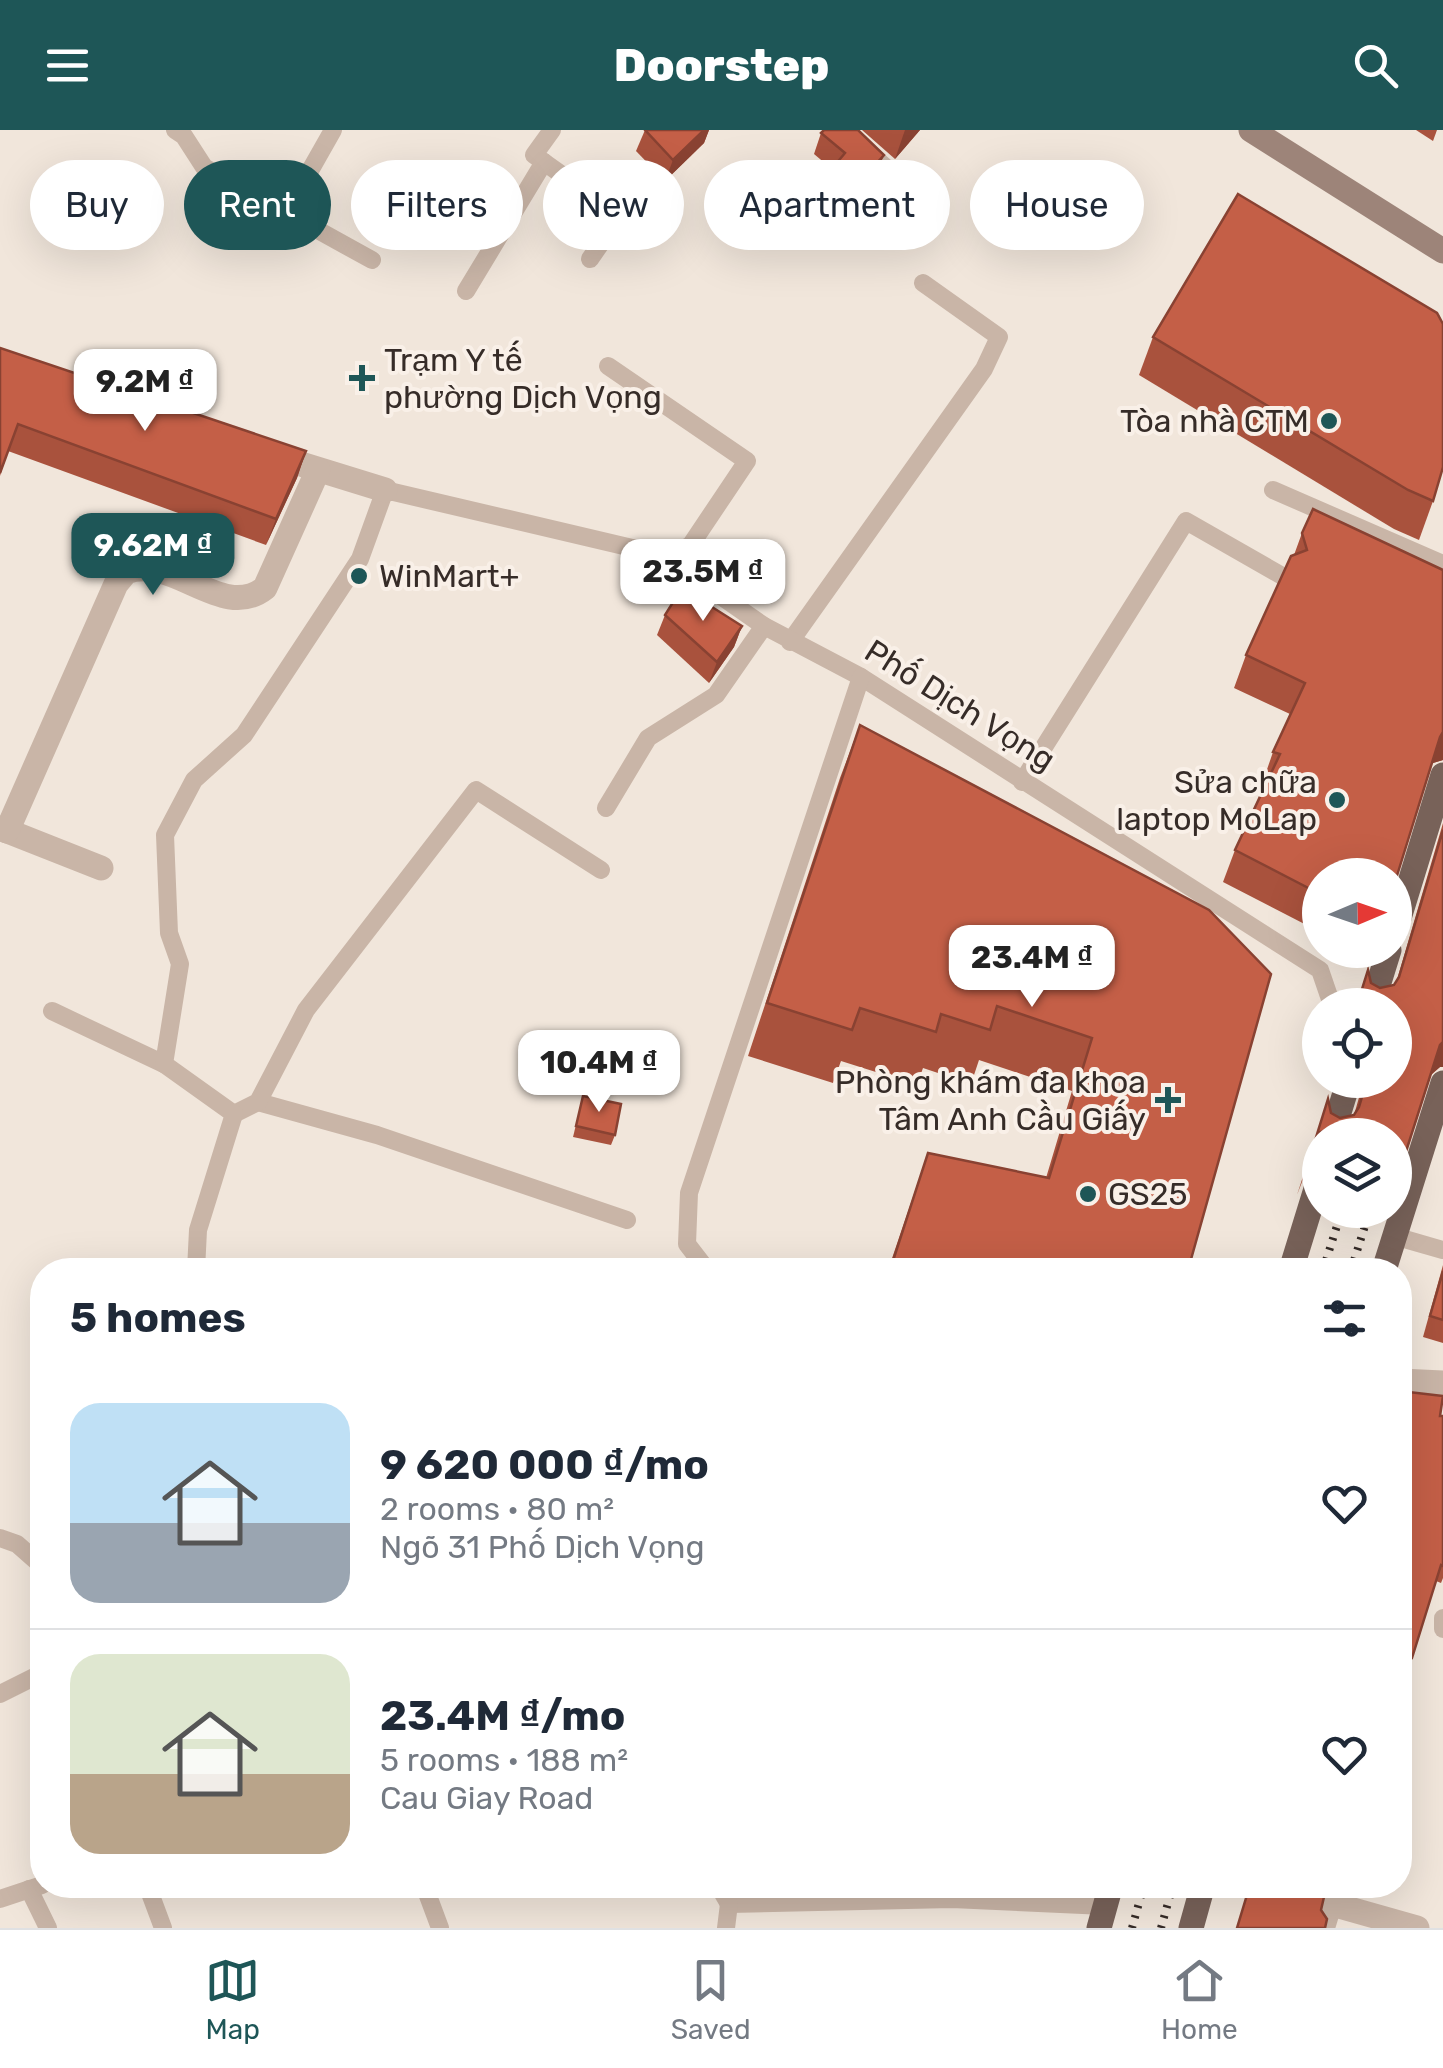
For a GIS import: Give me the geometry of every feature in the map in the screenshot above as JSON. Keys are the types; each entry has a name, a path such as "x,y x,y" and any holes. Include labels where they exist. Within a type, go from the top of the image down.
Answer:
{"main road":[{"path":"1412,876 1443,775"},
{"path":"1388,1258 1443,1083"},
{"path":"1295,1258 1304,1228"},
{"path":"1191,1928 1200,1898"}],"street":[{"path":"1251,130 1443,251"},
{"name":"Phố Dịch Vọng","path":"281,458 385,490"},
{"path":"101,868 4,830 116,584 126,572 150,569 234,599 252,598 265,588 318,470"},
{"path":"1412,1382 1443,1383"},
{"path":"1291,1898 1330,1917 1417,1928"}],"lane":[{"path":"175,130 184,136 199,160"},
{"path":"316,160 333,130"},
{"path":"543,161 534,155 552,130"},
{"path":"843,130 877,160"},
{"path":"466,292 543,164"},
{"path":"331,238 372,260"},
{"path":"590,259 596,250"},
{"path":"790,642 984,369 999,337 923,283"},
{"path":"608,366 747,462 690,546 662,555"},
{"path":"164,1064 180,964 169,933 166,835 194,780 244,735 360,560 385,490"},
{"name":"Phố Dịch Vọng","path":"385,490 662,555 764,626 860,677 1320,970 1326,988"},
{"path":"1273,490 1443,564"},
{"path":"1022,782 1186,521 1284,577"},
{"path":"606,808 648,738 716,695 764,626"},
{"path":"697,1258 687,1244 689,1193 860,677"},
{"path":"197,1258 198,1230 234,1114 258,1102 306,1010 476,790 602,870"},
{"path":"52,1011 164,1064 234,1114"},
{"path":"258,1102 377,1135 626,1220"},
{"path":"1394,1236 1443,1250"},
{"path":"0,1538 17,1544 30,1555"},
{"path":"1443,1618 1443,1628"},
{"path":"0,1694 30,1679"},
{"path":"0,1899 30,1889"},
{"path":"39,1898 48,1928"},
{"path":"152,1898 164,1928"},
{"path":"429,1898 440,1928"},
{"path":"726,1898 730,1904 726,1928"},
{"path":"730,1904 952,1899 1105,1906"}],"building":[{"path":"645,130 704,130 673,160"},
{"path":"858,130 884,155 880,160 839,160 845,153 821,133"},
{"name":"Tòa nhà CTM","path":"1238,194 1437,313 1443,324 1443,467 1433,501 1408,490 1153,337"},
{"path":"0,348 306,451 276,519 18,424 0,473"},
{"path":"1313,509 1443,570 1443,732 1402,858 1302,858 1302,885 1235,850 1280,754 1273,752 1305,683 1246,655 1291,556 1307,550 1302,533"},
{"path":"682,588 742,626 717,662 665,615"},
{"path":"860,725 1209,910 1271,974 1191,1258 894,1258 928,1153 1049,1178 1092,1038 997,1006 990,1030 941,1014 936,1032 860,1008 852,1030 767,1003"},
{"path":"1443,830 1443,1042 1412,1133 1412,1118 1340,1118 1354,1115 1362,1098 1412,1098 1412,988 1380,988 1394,985 1402,968 1412,968 1412,934"},
{"path":"1368,970 1371,983 1380,988 1362,988"},
{"path":"583,1096 621,1104 615,1135 576,1126"},
{"path":"1328,1099 1331,1113 1340,1118 1322,1118"},
{"path":"1443,1271 1443,1320 1430,1316"},
{"path":"1412,1392 1443,1396 1441,1565 1412,1658"},
{"path":"1246,1898 1324,1898 1321,1910 1327,1919 1325,1928 1237,1928"}],"railway":[{"path":"1327,1258 1336,1228"},
{"path":"1355,1258 1364,1228"},
{"path":"1132,1928 1140,1898"},
{"path":"1161,1928 1169,1898"}],"place":[{"name":"Trạm Y tế phường Dịch Vọng","path":"362,378"},
{"name":"Tòa nhà CTM","path":"1329,421"},
{"name":"WinMart+","path":"359,576"},
{"name":"Sửa chữa laptop MoLap","path":"1337,800"},
{"name":"Phòng khám đa khoa Tâm Anh Cầu Giấy","path":"1168,1100"},
{"name":"GS25","path":"1088,1194"}]}
